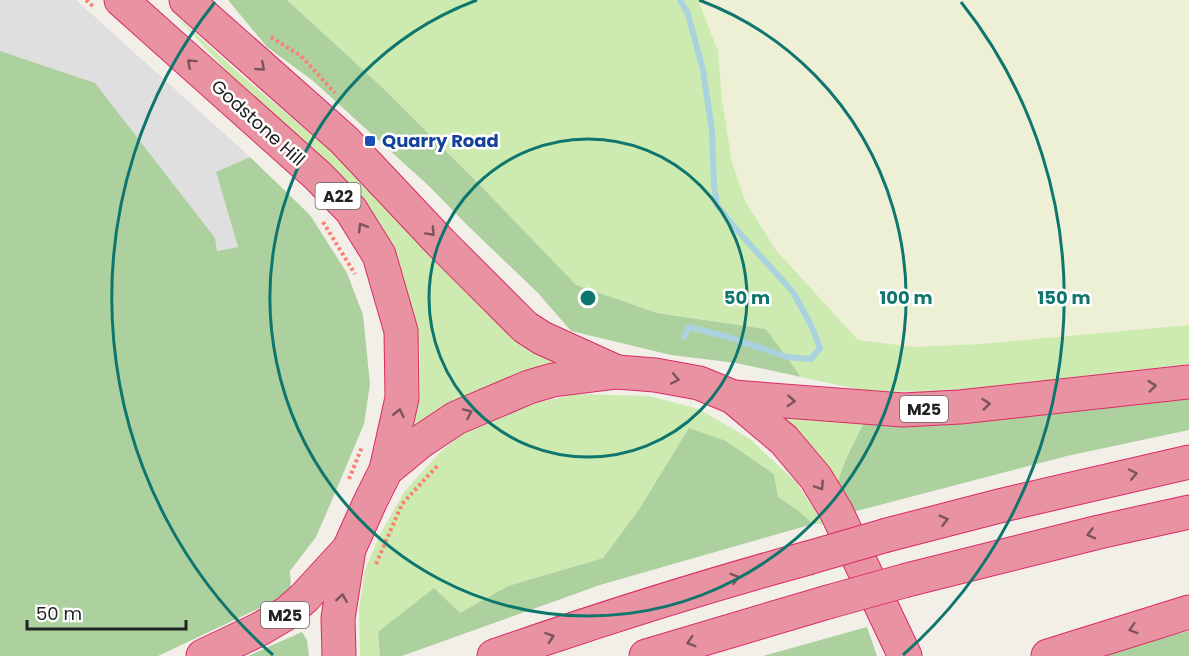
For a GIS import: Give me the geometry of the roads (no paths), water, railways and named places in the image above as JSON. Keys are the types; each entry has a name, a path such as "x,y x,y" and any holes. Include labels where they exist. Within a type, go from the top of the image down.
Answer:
{"highway":[{"name":"A22","path":"186,0 344,140 441,243 525,327 542,338 617,372"},
{"name":"Godstone Hill","path":"108,4 318,176 351,210 380,255 401,331 402,398 386,470"},
{"path":"339,656 339,618 350,549 386,470 420,442 456,418 529,387 553,380 617,372 656,375 699,384 733,397 784,440 816,478 836,511 905,656"},
{"name":"M25","path":"733,397 903,410 960,407 1189,382"},
{"path":"494,656 667,599 887,535 1003,505 1189,462"},
{"path":"646,656 907,580 1189,512"},
{"name":"M25","path":"203,656 260,629 287,613 350,549"},
{"path":"1048,656 1189,612"}],"waterway":[{"path":"680,0 688,14 703,70 712,131 717,205 793,292 811,325 820,348 811,359 787,357 725,336 689,327 684,337"}],"place":[{"name":"Quarry Road","path":"370,141"}]}
